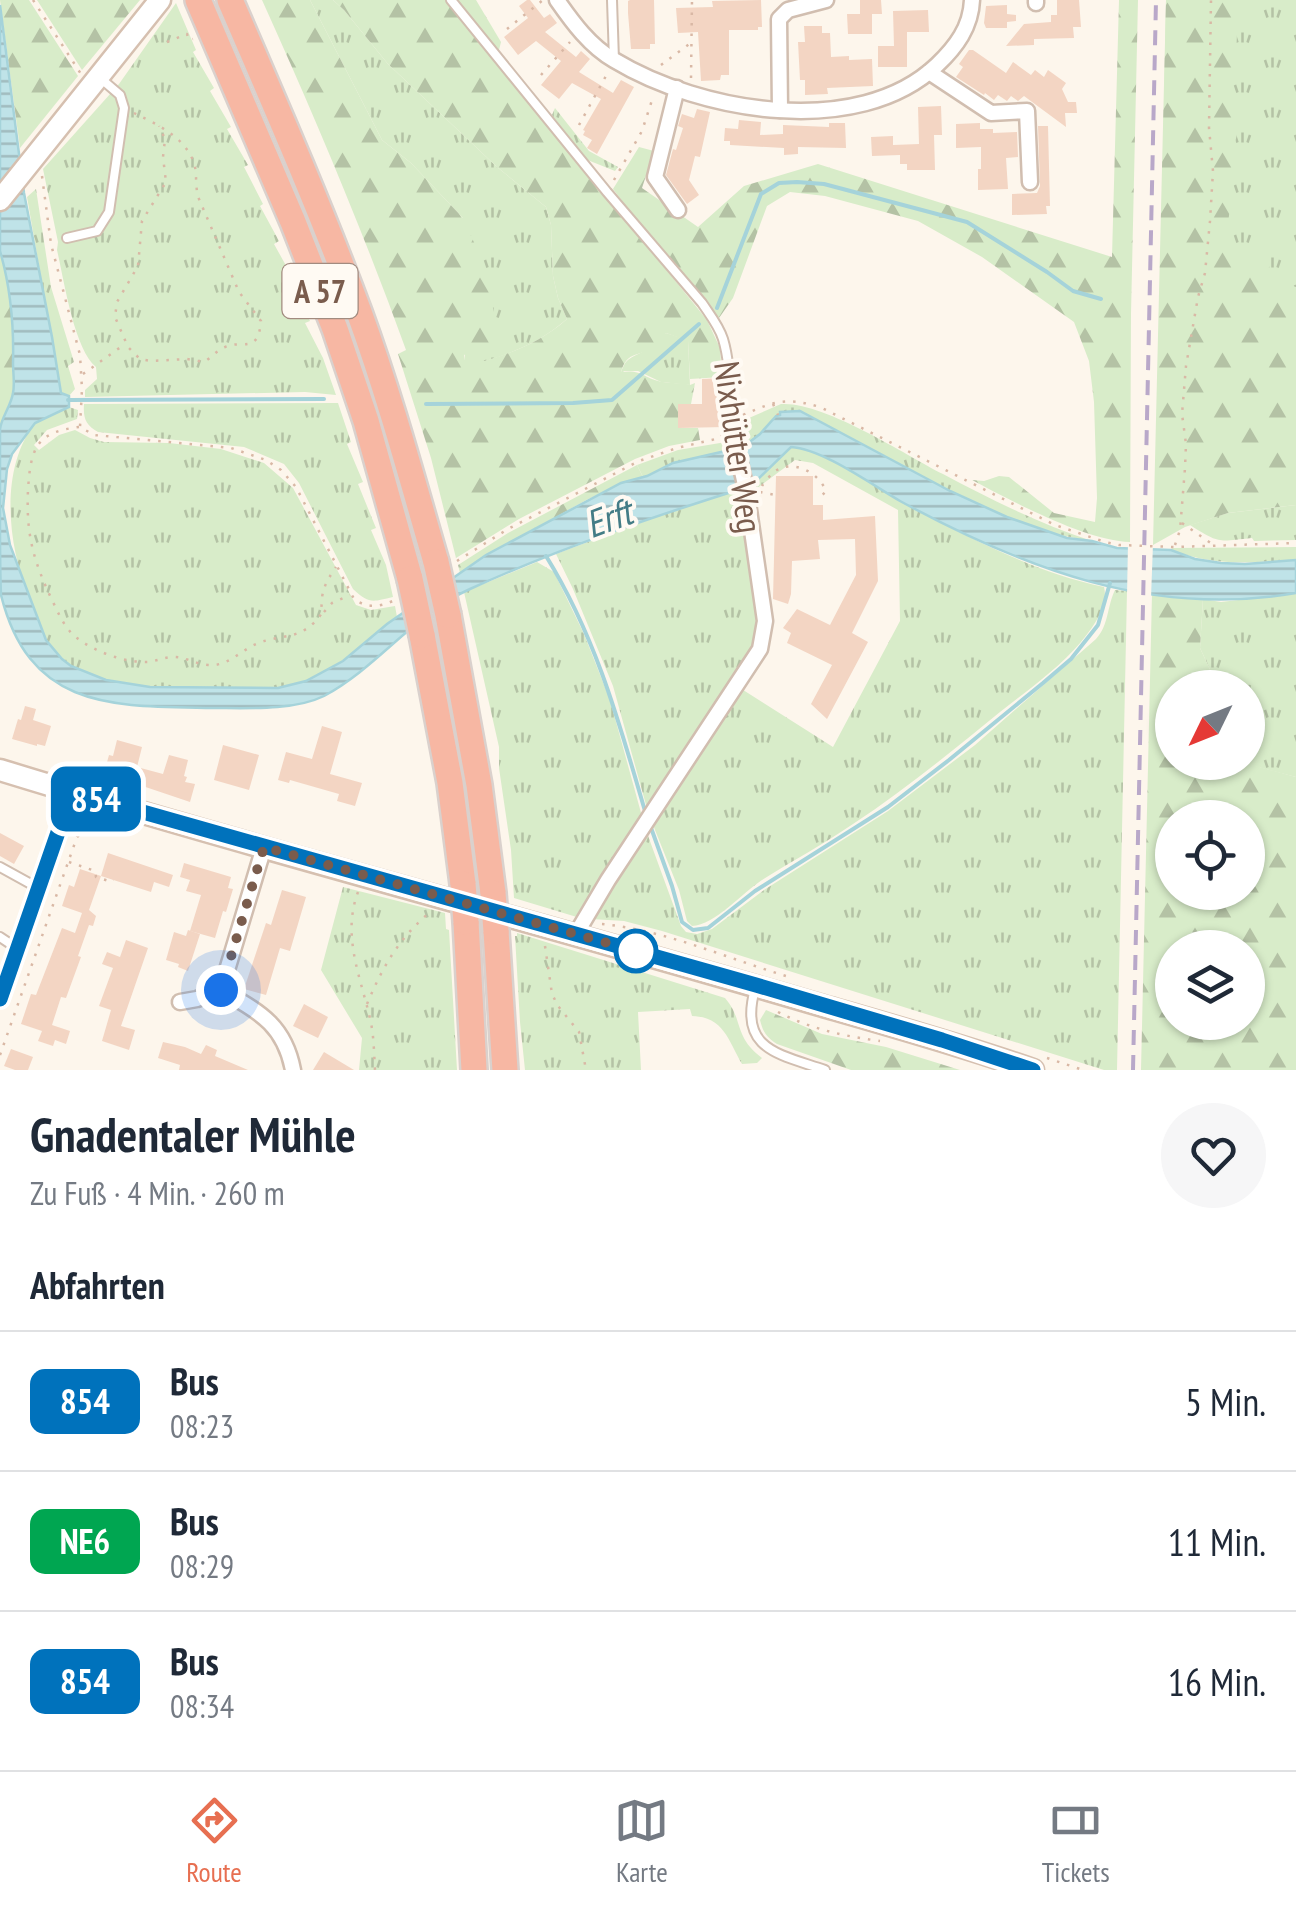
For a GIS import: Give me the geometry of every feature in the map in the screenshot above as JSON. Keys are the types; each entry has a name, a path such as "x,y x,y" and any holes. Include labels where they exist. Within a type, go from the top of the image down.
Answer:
{"highway":[{"name":"A 57","path":"230,0 361,316 446,562 448,615 480,785 494,892 504,1070"},
{"name":"A 57","path":"202,6 335,329 366,421 410,579 450,784 466,922 474,1070"}],"main road":[{"path":"0,200 36,165 90,76 160,0"},
{"path":"0,770 756,985 1033,1070"}],"street":[{"path":"557,0 580,31 614,60 684,90 780,110 859,106 900,92 930,72 950,52 968,22 972,0"},
{"path":"780,110 779,19 788,10 826,0"},
{"path":"930,72 991,113 1027,111 1030,182"},
{"path":"678,210 654,177 684,90"},
{"name":"Nixhütter Weg","path":"576,934 760,649 765,621 752,490 736,446"},
{"path":"0,999 72,792"},
{"path":"221,990 264,847"},
{"path":"180,1002 221,990"},
{"path":"221,990 256,1010 276,1028 290,1054 292,1070"}],"lane":[{"name":"Nixhütter Weg","path":"452,0 719,329 725,348 736,446"},
{"path":"612,0 614,60"},
{"path":"67,238 97,231 109,212 124,108 120,95 90,76"},
{"path":"0,866 40,889"},
{"path":"0,937 18,949"},
{"path":"756,985 750,1023 761,1042 770,1050 825,1070"}],"path":[{"path":"32,0 90,76"},
{"path":"507,29 543,0"},
{"path":"684,90 692,42 692,0"},
{"path":"1174,547 1186,448 1182,421 1185,382 1205,274 1210,221 1210,0"},
{"path":"542,75 580,31"},
{"path":"167,42 186,34 189,40 193,39"},
{"path":"607,192 642,131 660,66 692,42"},
{"path":"578,125 614,60"},
{"path":"124,108 159,126 178,139 190,154 198,199 239,292 257,314 261,327 256,339 249,344 228,346 204,362 187,358 144,361 134,354 117,325 117,302 138,266 142,222 166,182 164,139 159,126"},
{"path":"36,165 80,355 80,427"},
{"path":"82,375 126,343"},
{"path":"446,562 639,461 720,438 741,416 787,400 820,407 980,490 1081,535 1119,546 1296,543"},
{"path":"773,404 778,416"},
{"path":"351,595 332,603 305,630 251,646 228,662 208,665 173,657 145,662 114,657 78,640 65,627 32,551 27,522 29,474 36,448 56,432 80,427 94,435 231,448 266,460 296,487 351,595 370,606 394,602"},
{"path":"752,490 773,472 796,467 823,483 826,491 819,500"},
{"path":"1180,522 1213,545"},
{"path":"322,613 324,585 336,567"},
{"path":"0,1055 77,837 108,815"},
{"path":"67,862 95,871 96,877 113,880"},
{"path":"360,886 354,902 352,943 373,1040 374,1070"},
{"path":"366,1005 399,942 436,906"},
{"path":"543,924 552,994 579,1032 586,1070"}],"green space":[{"path":"0,0 29,0 78,76 20,148"},
{"path":"37,0 140,0 82,70"},
{"path":"262,0 310,0 382,140 411,163 463,218 481,258 501,341 464,355 466,366 519,349 567,319 553,276 551,225 546,207 497,167 388,64 333,0 448,0 707,320 720,348 722,377 690,379 688,341 666,333 655,347 627,360 621,372 634,372 667,383 695,383 691,404 678,405 678,428 698,428 700,440 635,459 519,519 456,558 431,458 398,354 406,350 373,261"},
{"path":"310,0 333,0 388,64 497,167 546,207 551,225 553,276 567,319 519,349 465,367 463,218 411,163 382,140"},
{"path":"457,0 476,0 501,42 499,50 496,49"},
{"path":"1119,0 1138,0 1130,542 1071,527 972,480 1009,477 1054,513 1095,522 1094,402 1089,361 1074,322 982,257 918,221 825,196 790,192 767,206 733,298 719,318 613,189 639,147 654,151 642,188 698,227 744,186 818,164 1112,257"},
{"path":"1166,0 1296,0 1296,378 1160,316"},
{"path":"1166,0 1245,0 1238,6 1236,59 1222,87 1226,102 1241,116 1233,152 1236,166 1225,244 1234,266 1240,267 1254,254 1262,254 1269,259 1275,279 1296,287 1296,505 1228,513 1185,527 1153,545"},
{"path":"176,3 196,50 193,52 214,88 210,91 248,165 244,167 279,241 274,244 294,280 290,283 310,321 305,323 336,395 305,392 85,397 85,390 97,379 96,367 88,358 71,313 43,169 119,84"},
{"path":"555,108 589,151 618,167 615,171 585,159 552,115"},
{"path":"36,189 51,287 74,362 68,366 75,389 69,396 61,393 27,197"},
{"path":"0,251 14,326 13,393 0,426"},
{"path":"666,333 688,340 690,385 661,382 638,371 624,371 620,376 628,360"},
{"path":"338,403 393,597 371,600 353,589 299,483 284,464 244,447 98,432 86,421 84,409 84,404"},
{"path":"781,404 819,411 863,430 998,502 1092,541 1049,532 994,511 800,411 775,417 743,447 738,437 742,421"},
{"path":"69,407 78,410 77,419 47,430 34,445 39,450 59,435 75,430 104,442 221,449 264,463 293,488 356,605 371,610 395,606 397,617 329,669 283,687 143,687 105,680 70,665 49,643 28,595 15,552 10,506 16,461 24,441 35,423"},
{"path":"726,442 731,449 647,476 643,477 637,465 678,450"},
{"path":"791,446 833,461 1000,552 1104,587 1104,602 1090,630 1063,661 928,770 842,831 762,880 719,914 692,926 653,825 740,688 833,747 900,621 898,510 813,463 795,460 756,489 753,487"},
{"path":"637,465 643,477 588,499 460,573 458,565 508,533"},
{"path":"741,489 761,620 756,646 648,812 613,686 556,554"},
{"path":"1296,505 1296,540 1220,540 1190,525 1228,513"},
{"path":"1296,547 1296,560 1248,562 1204,559 1171,550 1172,548"},
{"path":"537,562 554,572 584,634 610,700 643,820 580,918 514,898 499,747 464,592"},
{"path":"1115,590 1127,591 1117,1070 1104,1070 662,931 624,921 591,919 647,833 681,926 686,932 697,934 712,929 764,890 888,811 975,745 1096,639"},
{"path":"1152,593 1203,599 1200,648 1210,670 1155,670 1155,780 1265,780 1265,768 1296,777 1296,1070 1141,1070"},
{"path":"1296,593 1296,777 1265,769 1265,670 1210,670 1200,648 1203,599 1221,602"},
{"path":"343,887 445,913 457,1070 359,1070 362,1038 321,970"},
{"path":"517,933 725,998 747,1042 762,1058 757,1063 742,1064 718,1025 692,1016 690,1009 638,1012 641,1070 525,1070"},
{"path":"766,1010 822,1034 886,1047 960,1070 851,1070 777,1044 766,1034 760,1020"}],"water":[{"name":"Erft","path":"0,5 24,193 61,393 69,396 69,407 35,423 12,454 3,508 10,545 46,640 71,666 106,680 150,687 278,688 306,681 343,661 387,624 486,555 621,483 673,463 743,447 780,412 800,411 950,491 1067,538 1117,548 1171,550 1221,563 1296,560 1296,593 1191,599 1091,582 994,548 818,454 791,447 752,485 750,479 741,489 570,547 470,589 431,612 362,671 312,701 269,708 142,706 81,694 55,681 32,661 14,633 1,595 0,429 14,382 11,307 0,251"}],"pier":[{"path":"1128,543 1153,544 1151,598 1127,596"}],"building":[{"path":"527,0 544,18 550,14 557,23 545,32 576,57 581,51 590,59 579,72 613,93 621,80 634,87 597,154 587,148 592,140 583,135 583,130 601,99 572,83 559,99 541,85 561,61 536,41 518,55 504,37 528,18 519,6"},
{"path":"630,0 654,0 655,44 650,44 650,49 631,49"},
{"path":"761,0 762,27 729,30 729,75 721,75 720,80 701,81 698,32 678,33 676,8 713,7 712,1"},
{"path":"860,0 881,0 882,14 872,14 872,34 848,34 847,14 860,14"},
{"path":"1057,0 1079,0 1081,27 1073,27 1074,38 1034,39 1034,45 1006,46 1024,24 1051,22 1051,15 1057,15"},
{"path":"1007,5 1007,14 1016,15 1016,21 1007,22 1007,28 986,28 986,6"},
{"path":"928,10 929,32 907,32 907,67 878,67 878,46 894,46 893,11"},
{"path":"804,26 822,26 822,33 830,33 831,57 872,59 873,86 827,88 828,94 805,95 798,42 805,42"},
{"path":"969,50 1006,73 1013,62 1031,75 1035,70 1044,77 1048,70 1066,83 1062,89 1068,102 1076,102 1077,113 1065,113 1066,127 1024,96 1018,101 1011,96 1007,101 998,95 994,100 984,95 956,77"},
{"path":"941,106 942,135 934,135 935,170 907,170 907,164 900,164 900,155 872,156 871,137 893,136 893,145 919,144 918,107"},
{"path":"697,109 710,112 700,157 695,156 689,180 699,195 687,204 666,175 683,128 678,126 682,114 694,118"},
{"path":"739,120 761,122 760,135 783,134 783,125 829,127 829,123 845,123 846,148 798,147 798,154 784,155 784,148 730,145 730,141 724,141 725,128 738,129"},
{"path":"980,123 980,129 993,129 993,133 1017,132 1018,157 1006,158 1008,189 978,190 981,147 956,148 956,124"},
{"path":"1038,126 1048,126 1050,206 1046,206 1047,214 1012,215 1012,194 1037,193 1040,186"},
{"path":"722,378 725,427 678,428 678,404 702,404 702,379"},
{"path":"776,476 813,476 813,505 823,505 823,520 875,516 878,581 852,633 868,642 827,719 811,704 832,665 787,643 791,633 783,628 797,609 830,625 856,575 855,539 818,540 820,559 792,561 788,604 773,599"},
{"path":"25,706 36,709 33,720 51,726 45,746 12,739"},
{"path":"322,726 342,732 330,774 362,783 355,806 337,801 339,794 278,780 286,752 312,759"},
{"path":"117,740 142,747 137,767 163,774 169,755 188,760 185,782 195,784 190,802 104,773"},
{"path":"223,745 259,755 249,790 214,780"},
{"path":"0,833 24,846 14,864 0,856"},
{"path":"108,853 173,875 169,887 154,882 151,892 101,876"},
{"path":"184,863 231,877 228,888 233,889 215,938 190,931 201,895 186,891 190,880 180,877"},
{"path":"80,869 101,876 89,910 96,916 93,926 89,925 66,998 61,997 52,1025 70,1031 66,1044 55,1040 53,1046 38,1041 42,1031 21,1024 62,928 75,933 82,913 62,906"},
{"path":"282,890 306,897 290,951 280,948 266,995 244,989 266,923 271,925"},
{"path":"188,930 200,934 188,971 166,960 174,932 186,936"},
{"path":"126,940 148,948 121,1026 135,1030 129,1050 102,1041 111,1010 99,1006 113,968 102,964 107,952 120,957"},
{"path":"304,1004 328,1017 318,1038 293,1026"},
{"path":"163,1042 201,1054 206,1045 217,1050 215,1056 248,1070 179,1070 180,1065 158,1058"},
{"path":"11,1049 33,1057 28,1070 4,1066"},
{"path":"324,1052 354,1070 313,1070"}],"waterway":[{"path":"717,308 761,194 779,183 797,182 824,184 967,222 1073,291 1101,299"},
{"path":"426,404 612,400 699,324"},
{"path":"68,400 324,399"},
{"path":"546,556 592,649 645,811"},
{"path":"650,825 682,922 693,930 708,928 755,891 888,807 1071,659 1098,625 1110,583"}],"railway":[{"path":"1133,1070 1156,0"}],"bus line":[{"name":"854","path":"0,999 72,792 756,985 1033,1070"}],"route":[{"path":"221,990 264,847 636,951"}]}
